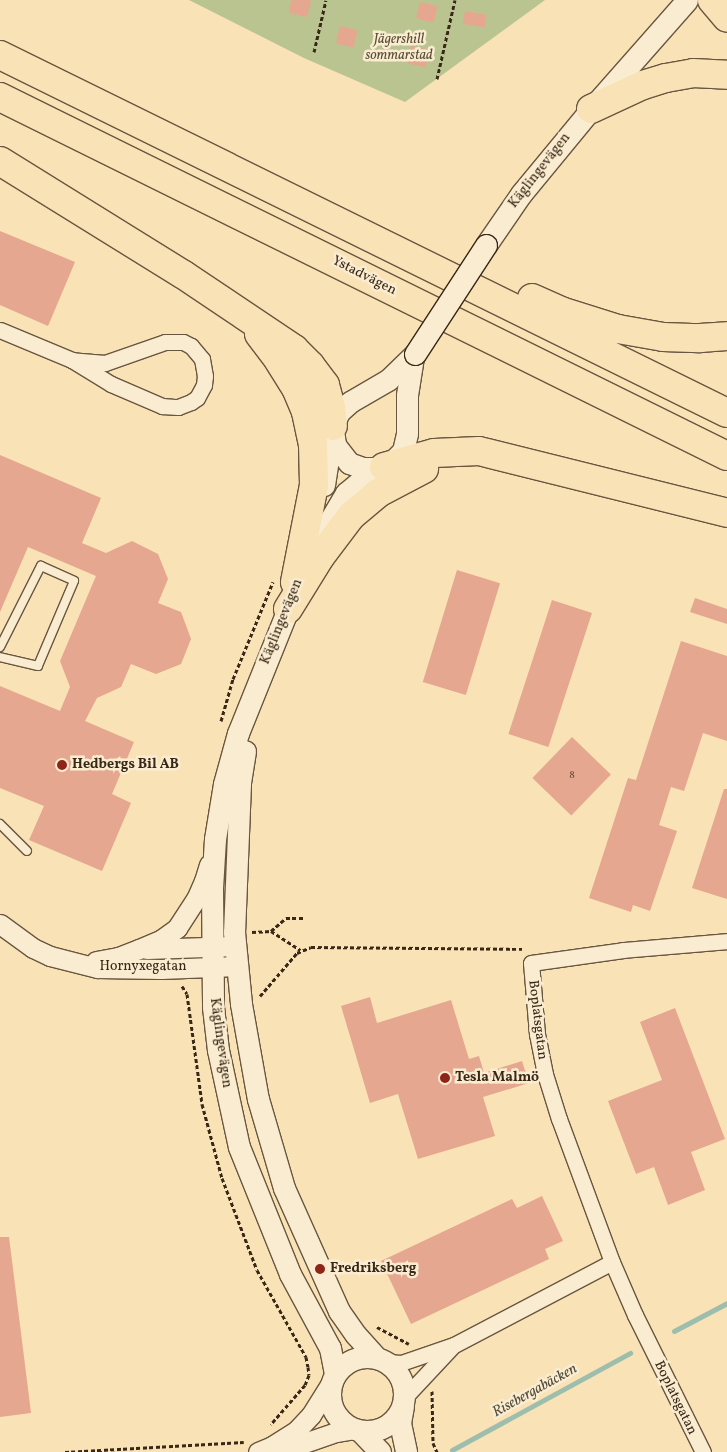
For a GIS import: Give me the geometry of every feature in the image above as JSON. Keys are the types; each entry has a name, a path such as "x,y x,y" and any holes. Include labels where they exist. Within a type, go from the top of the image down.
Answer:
{"highway":[{"path":"712,0 727,18"},
{"path":"0,55 727,413"},
{"path":"591,109 643,85 666,78 693,73 727,75"},
{"name":"Ystadvägen","path":"0,97 727,456"},
{"path":"0,161 176,270 294,349 317,373 327,391 333,428"},
{"path":"329,217 377,228 481,277 561,311 618,329 663,337 700,338 727,336"},
{"path":"244,316 289,375 306,412 313,444 314,485 311,512 288,609"},
{"path":"382,468 434,453 479,450 546,469 727,513"},
{"path":"288,609 320,557 351,516 365,503 394,483 438,465 467,460 546,469"}],"main road":[{"name":"Käglingevägen","path":"312,549 321,506 333,428 344,407 388,380 414,356 520,194 591,109 687,0"},
{"name":"Käglingevägen","path":"333,1379 330,1348 290,1274 239,1147 218,1050 212,957 215,839 224,784 238,733 312,549 346,493 357,483 398,457 406,443 407,394 414,356"},
{"path":"333,428 335,445 349,463 363,468 382,468"},
{"name":"Käglingevägen","path":"253,696 240,784 235,914 241,1004 258,1099 284,1188 339,1311 356,1335 382,1360"},
{"path":"380,1452 357,1430 344,1424 336,1416 331,1406 333,1379 345,1363 357,1358 382,1360 401,1379 403,1402 400,1423 406,1452"},
{"path":"357,1430 375,1430 389,1424 396,1418 403,1402"}],"street":[{"path":"0,330 72,360 111,384 162,406 178,407 191,402 197,398 204,385 205,376 202,359 191,346 183,342 165,342 105,363 72,360"},
{"path":"72,963 118,957 140,949 177,928 188,913 204,882 215,839"},
{"name":"Hornyxegatan","path":"0,924 33,948 72,963 96,968 125,970 212,957 237,956"},
{"name":"Boplatsgatan","path":"703,1452 635,1315 612,1262 544,1074 536,1034 531,964 622,950 727,941"},
{"name":"Hornyxegatan","path":"140,949 212,957"},
{"path":"382,1360 401,1363 454,1345 612,1262"},
{"path":"403,1402 454,1345"},
{"path":"255,1445 272,1446 296,1431 311,1416 333,1379"},
{"path":"278,1452 336,1432 357,1430"}],"lane":[{"path":"0,647 41,566 74,581 38,666 0,657"},
{"path":"0,824 27,851"}],"path":[{"path":"314,52 326,0"},
{"path":"437,79 455,0"},
{"path":"271,931 300,951"},
{"path":"241,1004 253,1003 300,951 311,947 529,949"},
{"path":"268,1428 305,1386 309,1374 306,1358"},
{"path":"432,1386 433,1443 436,1452"},
{"path":"65,1452 244,1442 255,1445"}],"green space":[{"name":"Jägershill sommarstad","path":"189,0 545,0 405,102 304,58"}],"building":[{"path":"291,0 311,0 307,17 289,13"},
{"path":"420,2 438,6 434,23 416,19"},
{"path":"465,11 487,15 484,28 463,24"},
{"path":"340,26 358,30 353,48 336,44"},
{"path":"412,46 430,50 425,68 408,64"},
{"path":"0,231 75,262 48,326 0,305"},
{"path":"0,455 101,498 82,543 106,553 132,541 158,554 168,579 158,603 181,612 191,639 181,664 156,674 131,664 121,687 97,698 85,721 134,742 112,794 131,803 102,871 29,840 44,806 0,788 0,686 60,711 70,687 60,661 96,576 28,547 0,612"},
{"path":"457,570 500,583 466,695 423,682"},
{"path":"695,598 727,609 727,624 690,612"},
{"path":"552,600 592,613 548,747 508,734"},
{"path":"681,641 727,656 727,741 703,733 684,791 671,787 659,825 677,831 650,911 633,905 631,912 589,898 628,778 636,780"},
{"path":"572,737 611,775 571,816 532,778"},
{"path":"724,789 727,789 727,899 692,888"},
{"name":"Tesla Malmö","path":"370,997 377,1023 451,1000 469,1059 479,1056 484,1073 522,1061 529,1083 483,1097 495,1136 418,1159 398,1094 370,1103 341,1006"},
{"path":"675,1008 725,1139 691,1152 705,1190 668,1205 654,1167 636,1174 608,1101 662,1080 640,1022"},
{"path":"542,1196 563,1241 545,1249 549,1259 411,1324 381,1261 512,1199 517,1208"},
{"path":"0,1237 9,1237 31,1413 0,1417"}],"waterway":[{"name":"Risebergabäcken","path":"674,1331 727,1303"},
{"name":"Risebergabäcken","path":"452,1450 630,1353"}],"place":[{"name":"Hedbergs Bil AB","path":"62,765"},
{"name":"Tesla Malmö","path":"445,1078"},
{"name":"Fredriksberg","path":"320,1269"}]}
